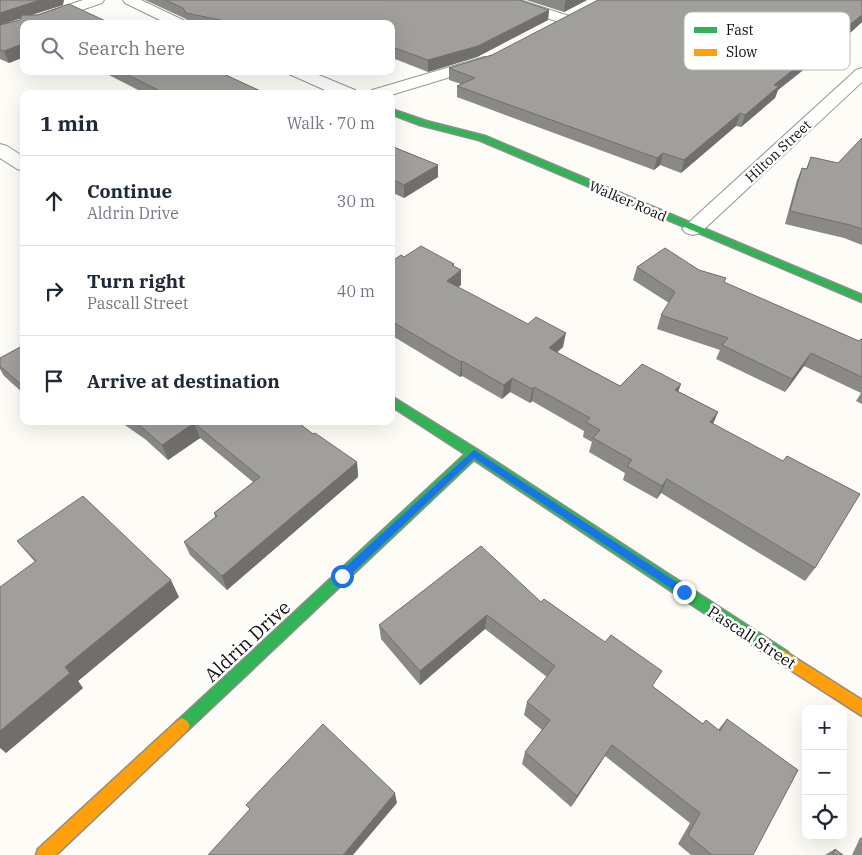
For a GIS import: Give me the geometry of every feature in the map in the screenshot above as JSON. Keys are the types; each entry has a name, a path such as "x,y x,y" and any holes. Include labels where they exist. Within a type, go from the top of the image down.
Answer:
{"street":[{"path":"37,20 97,0"},
{"path":"130,0 172,20"},
{"path":"506,0 564,19"},
{"path":"548,28 579,12"},
{"path":"391,90 484,62 500,53"},
{"name":"Hilton Street","path":"693,229 862,73"},
{"path":"304,75 340,90"},
{"name":"Walker Road","path":"395,112 423,123 482,138 862,299"},
{"path":"0,150 20,162"},
{"name":"Pascall Street","path":"395,403 862,709"},
{"name":"Aldrin Drive","path":"44,855 474,453"}],"building":[{"path":"0,0 40,0 0,13"},
{"path":"165,0 519,0 549,10 478,46 428,60 395,48 395,20 220,20 186,13 183,8"},
{"path":"598,0 862,0 862,15 850,25 850,12 684,12 684,70 793,70 774,85 779,86 745,115 740,113 684,160 663,153 657,158 457,86 475,78 449,68 492,55"},
{"path":"69,4 103,20 20,20 22,15 38,15"},
{"path":"20,20 20,45 4,51 0,50 0,25"},
{"path":"128,75 226,75 258,90 158,90"},
{"path":"862,138 862,229 790,211 802,168 807,169 811,157 838,163"},
{"path":"395,148 438,165 404,185 395,181"},
{"path":"421,246 454,264 452,265 461,270 447,281 528,324 536,317 566,333 549,348 620,386 642,364 681,384 675,390 718,412 710,422 783,461 787,456 860,494 815,568 667,479 662,486 627,466 632,460 593,438 600,430 586,422 590,418 534,387 532,389 512,378 504,385 395,323 395,259 401,255 404,257"},
{"path":"665,248 699,270 726,278 724,282 859,341 862,339 862,377 811,353 792,379 722,345 728,338 661,315 675,292 637,267"},
{"path":"20,347 20,384 0,366 0,358"},
{"path":"139,425 191,425 162,445"},
{"path":"196,425 301,425 357,462 222,576 184,542 217,516 214,513 260,477"},
{"path":"83,496 171,580 65,667 70,673 0,731 0,587 36,561 17,541"},
{"path":"481,546 541,602 544,599 605,642 611,635 662,671 652,686 703,724 706,720 720,731 727,719 798,770 753,855 712,855 688,835 700,813 612,745 577,796 525,752 550,720 527,702 555,666 487,615 420,671 379,625"},
{"path":"323,724 395,793 343,855 208,855 250,809 246,805"},
{"path":"835,849 843,855 833,855"}],"traffic: fast":[{"path":"395,112 423,123 482,138 862,299"},
{"path":"395,403 783,657"},
{"path":"182,726 474,453"}],"traffic: slow":[{"path":"783,657 862,709"},
{"path":"44,855 182,726"}],"route":[{"path":"342,576 474,453 684,592"}]}
